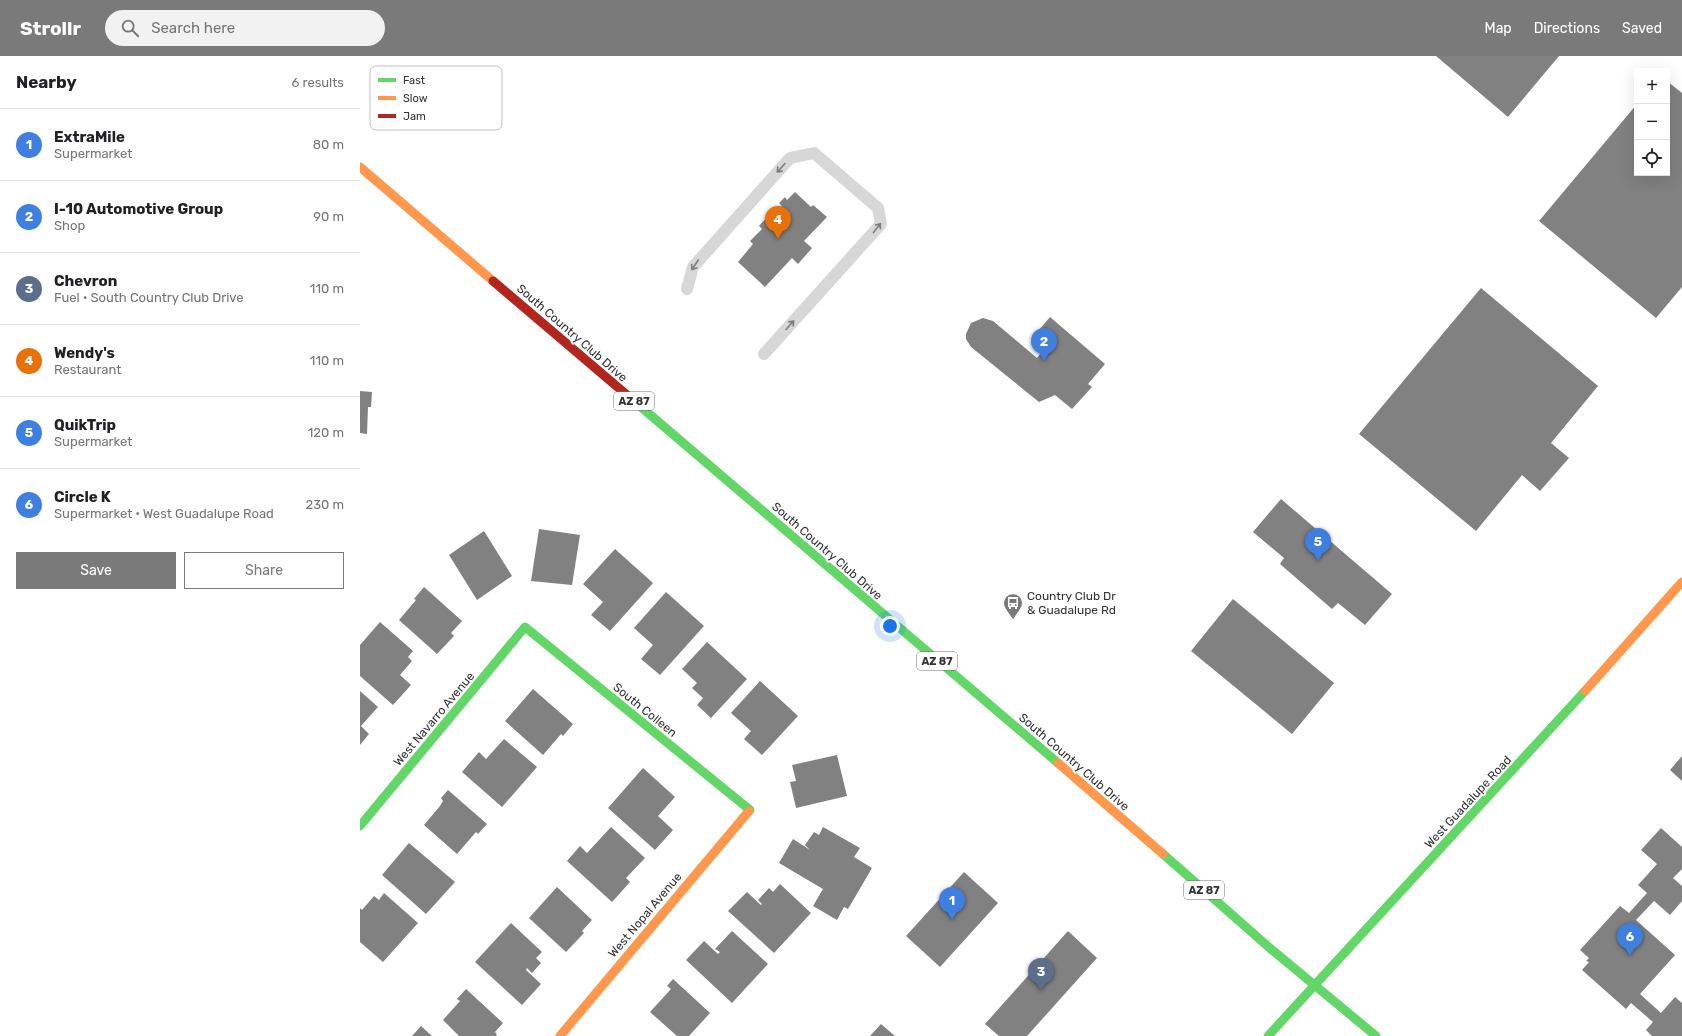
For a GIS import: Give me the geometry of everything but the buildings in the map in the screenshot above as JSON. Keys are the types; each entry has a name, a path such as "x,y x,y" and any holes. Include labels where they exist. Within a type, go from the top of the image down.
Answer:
{"main road":[{"name":"South Country Club Drive","path":"360,167 1071,775 1315,986"},
{"name":"West Guadalupe Road","path":"1268,1036 1537,746 1682,582"},
{"name":"South Colleen","path":"526,627 750,810"},
{"name":"West Navarro Avenue","path":"360,826 526,627"},
{"name":"West Nopal Avenue","path":"560,1036 750,810"},
{"name":"AZ 87","path":"1315,986 1376,1036"}],"lane":[{"path":"687,289 693,267 790,158 814,153 820,158 878,208 881,224 764,354"}],"traffic: fast":[{"path":"634,401 1058,763"},
{"path":"360,826 525,627 750,810 749,811"},
{"path":"1268,1036 1585,691"},
{"path":"1163,854 1271,949 1376,1036"}],"traffic: slow":[{"path":"360,167 493,281"},
{"path":"1585,691 1682,582"},
{"path":"1058,763 1163,854"},
{"path":"560,1036 749,811"}],"traffic: jam":[{"path":"493,281 634,401"}],"place":[{"name":"Wendy's","path":"778,239"},
{"name":"I-10 Automotive Group","path":"1044,361"},
{"name":"QuikTrip","path":"1318,561"},
{"name":"Country Club Dr & Guadalupe Rd","path":"1013,620"},
{"name":"ExtraMile","path":"952,920"},
{"name":"Circle K","path":"1630,956"},
{"name":"Chevron","path":"1041,991"}]}
